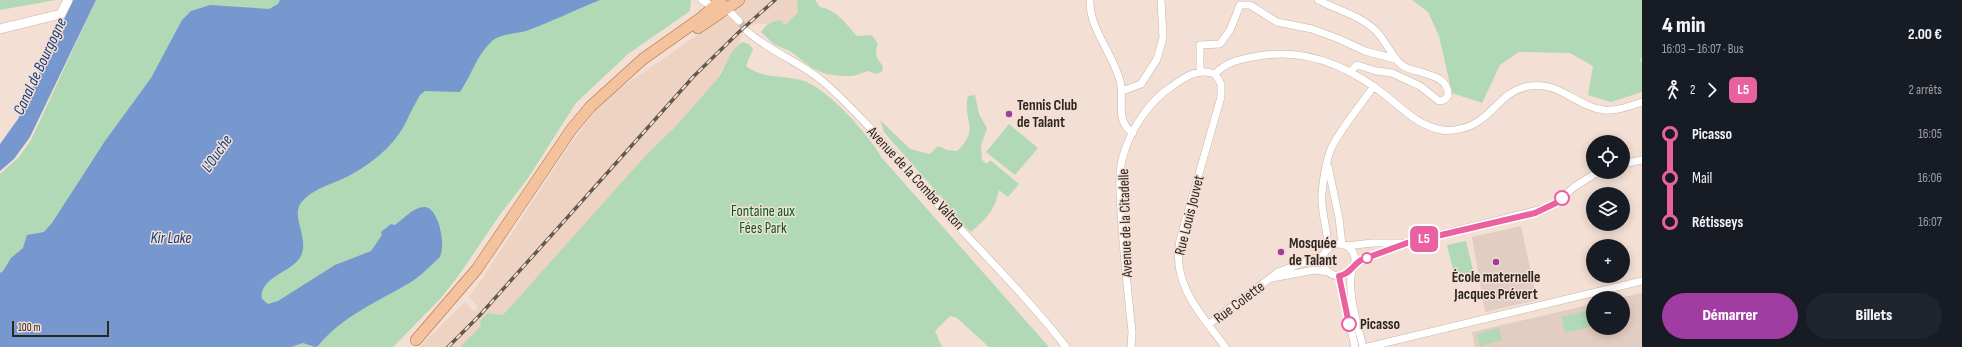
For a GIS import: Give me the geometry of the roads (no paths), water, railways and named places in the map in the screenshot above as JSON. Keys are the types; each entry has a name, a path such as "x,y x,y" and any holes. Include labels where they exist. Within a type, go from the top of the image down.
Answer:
{"main road":[{"path":"616,85 643,59 722,3 739,0"},
{"path":"412,344 466,283 580,117 598,99 616,85 697,29 722,3"},
{"path":"412,344 435,323 470,286 491,258 519,215 521,205"},
{"path":"491,258 494,249 509,226 511,218"}],"street":[{"path":"0,29 61,14 68,0"},
{"path":"702,0 722,3 739,21"},
{"path":"1090,0 1092,20 1114,63 1122,91 1122,120 1127,130 1132,133"},
{"path":"1122,91 1141,84 1157,59 1163,38 1160,0"},
{"path":"1318,0 1337,7 1367,24 1389,47 1395,58 1407,68 1426,72 1439,80 1447,90 1446,98 1442,100 1437,99 1420,86 1392,73 1376,71 1359,65 1354,66 1351,71"},
{"path":"1395,58 1365,51 1340,39 1287,23 1277,22 1250,6 1240,2 1220,44 1200,45 1200,71 1215,74 1231,62 1260,56 1278,54 1318,58 1351,71 1374,86 1421,124 1444,131 1464,129 1483,120 1506,96 1520,89 1531,86 1546,86 1557,89 1592,106 1604,110 1622,108 1642,102"},
{"name":"Avenue de la Combe Valton","path":"747,31 771,49 799,63 826,83 851,107 933,199 970,237 1066,347"},
{"name":"Avenue de la Citadelle","path":"1131,347 1132,332 1122,226 1120,180 1123,155 1132,133 1148,109 1167,89 1183,78 1200,71"},
{"name":"Rue Louis Jouvet","path":"1215,74 1221,84 1221,97 1180,240 1178,257 1180,274 1185,289 1225,347"},
{"path":"1363,347 1349,284 1354,254 1345,246 1328,164 1328,156 1334,142 1374,86"},
{"path":"1630,163 1642,160"},
{"path":"1328,164 1323,187 1322,204 1328,236 1324,264 1329,272 1339,276 1344,275 1361,260 1407,243 1541,211 1556,203 1574,187 1587,179"},
{"path":"1326,252 1335,245 1345,246 1372,243 1407,243"},
{"name":"Rue Colette","path":"1209,324 1278,272 1326,252"},
{"name":"Rue Colette","path":"1270,279 1314,270 1329,272"},
{"path":"1339,276 1355,347"},
{"path":"1368,347 1642,281"}],"water":[{"name":"Canal de Bourgogne","path":"73,0 96,0 30,137 14,159 0,171 0,144 18,119"},
{"name":"Kir Lake","path":"280,0 600,0 526,31 494,39 486,47 478,59 460,92 425,91 420,95 402,130 377,158 348,177 312,193 301,203 298,209 298,215 303,245 302,252 295,264 276,276 265,286 262,292 262,299 268,304 278,301 335,265 371,251 382,235 381,232 391,224 395,225 416,209 424,207 429,208 434,213 442,237 441,253 439,258 422,274 338,326 318,346 315,347 303,343 291,347 0,347 0,273 3,271 11,258 23,248 27,235 44,232 52,223 105,141 151,78 182,20 191,11 210,5 269,9 278,4"}],"tunnel":[{"path":"739,21 747,31"}],"railway":[{"path":"448,347 480,315 694,76 739,32 775,0"}],"place":[{"name":"Tennis Club de Talant","path":"1009,114"},
{"name":"Mosquée de Talant","path":"1281,252"},
{"name":"École maternelle Jacques Prévert","path":"1496,262"},
{"name":"Picasso","path":"1349,324"}],"water label":[{"name":"L'Ouche","path":"216,153"}],"park label":[{"name":"Fontaine aux Fées Park","path":"763,220"}]}
